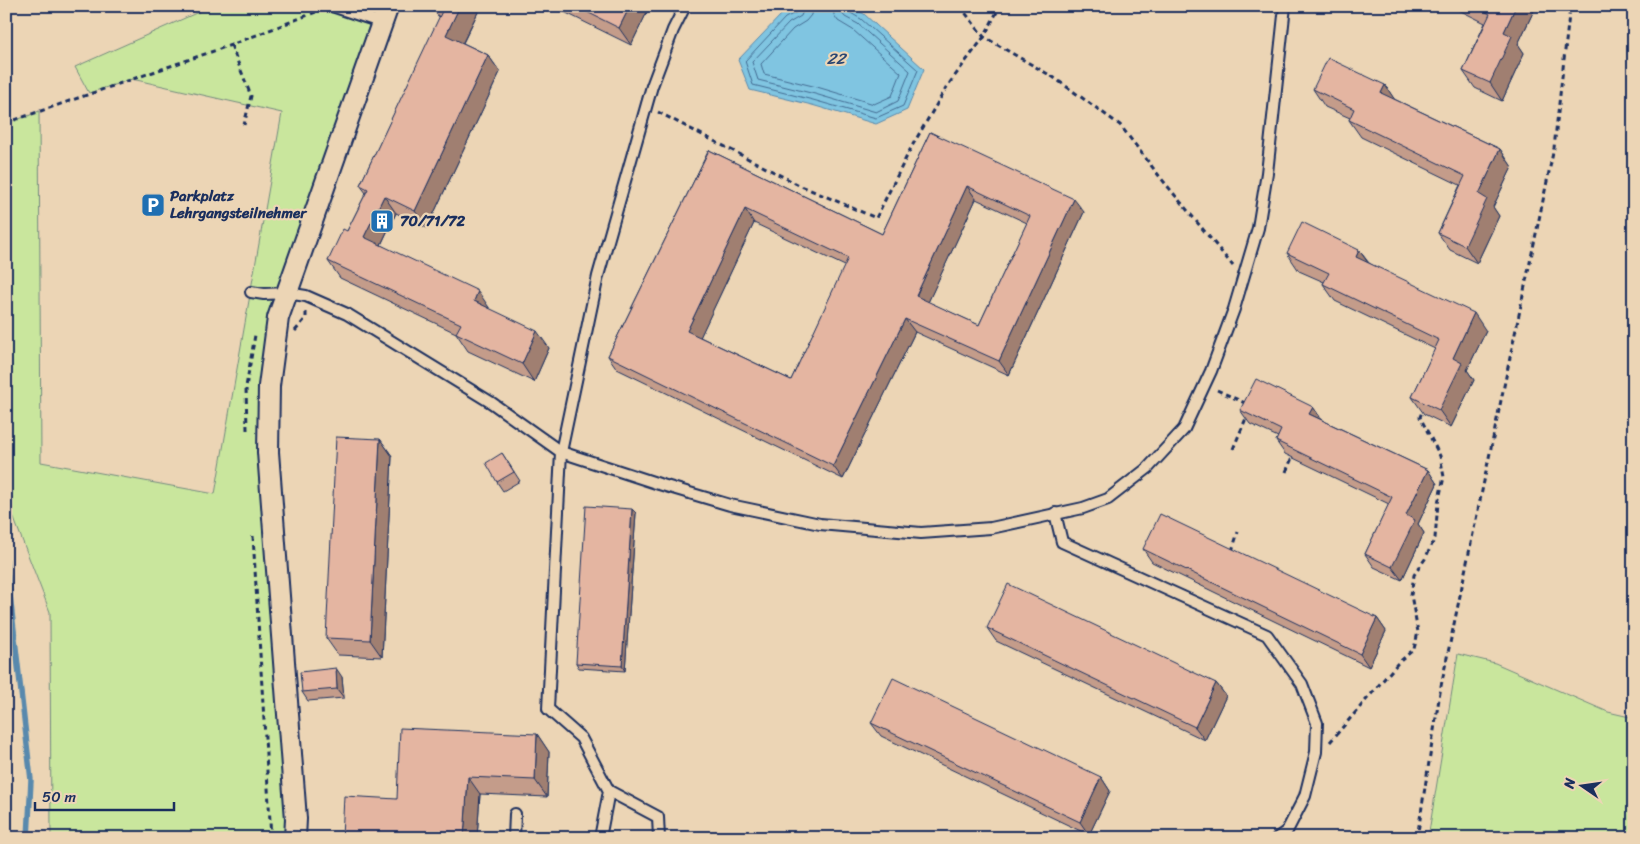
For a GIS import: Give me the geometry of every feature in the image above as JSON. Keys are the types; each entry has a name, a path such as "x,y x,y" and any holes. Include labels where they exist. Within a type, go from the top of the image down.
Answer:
{"street":[{"path":"295,838 296,819 268,452 269,386 278,318 297,294 386,14"}],"lane":[{"path":"332,6 386,14"},
{"path":"659,838 658,817 610,791 581,738 548,709 561,452 598,276 647,106 673,30 685,6"},
{"path":"251,292 297,294 347,314 492,403 561,452 730,505 820,524 920,533 991,528 1083,508 1108,499 1148,468 1184,429 1205,384 1234,309 1258,228 1267,173 1285,6"},
{"path":"1055,513 1062,542 1267,635 1302,684 1317,723 1316,752 1305,796 1287,831 1277,838"},
{"path":"600,838 610,791"},
{"path":"514,838 515,814"}],"path":[{"path":"960,6 984,36 1053,77 1120,125 1243,278"},
{"path":"647,106 799,185 876,218 912,146 948,84 984,36 1000,6"},
{"path":"1417,838 1441,686 1554,148 1570,6"},
{"path":"6,123 231,45 322,10"},
{"path":"231,45 251,96 244,126"},
{"path":"291,337 306,318 297,294"},
{"path":"1205,384 1251,406"},
{"path":"1314,761 1397,664 1414,649 1418,632 1411,595 1414,575 1425,559 1435,538 1438,502 1444,477 1440,456 1420,417 1427,402"},
{"path":"1233,449 1248,415"},
{"path":"1286,472 1292,458"},
{"path":"1230,556 1238,532"}],"green space":[{"path":"212,6 332,6 383,23 287,293 269,386 295,838 51,838 50,612 6,498 6,123 39,111 41,462 215,494 282,113 132,79 89,93 75,67"},
{"path":"1458,654 1495,663 1608,712 1634,718 1634,838 1428,838"}],"water":[{"name":"22","path":"798,6 848,6 864,14 924,69 907,110 876,124 812,105 750,90 738,60 782,14"}],"building":[{"name":"70/71/72","path":"442,6 460,6 446,35 488,55 415,211 384,196 364,237 478,291 474,301 537,331 522,364 456,333 461,324 328,261 343,229 347,231 368,189 360,185 444,7"},
{"path":"575,6 630,6 619,28"},
{"path":"1475,6 1516,6 1504,32 1512,36 1490,83 1463,71 1490,14"},
{"path":"1328,58 1385,85 1381,93 1500,149 1479,194 1487,199 1465,246 1438,233 1465,176 1349,120 1354,109 1313,89"},
{"path":"930,132 1074,199 999,361 905,319 833,466 608,356 709,150 882,234","holes":["967,186 1030,216 979,325 916,296","745,209 848,258 791,380 687,331"]},
{"path":"1302,222 1359,250 1356,257 1474,313 1453,358 1462,363 1439,410 1412,397 1439,340 1323,284 1329,273 1287,253"},
{"path":"1256,379 1313,407 1309,414 1428,470 1406,515 1415,520 1392,567 1365,554 1392,497 1276,441 1281,430 1240,410"},
{"path":"336,437 380,439 370,640 326,638"},
{"path":"502,453 514,472 497,482 486,463"},
{"path":"586,506 632,509 622,666 576,663"},
{"path":"1160,514 1377,618 1360,654 1143,549"},
{"path":"1008,584 1216,683 1195,727 987,628"},
{"path":"336,668 337,689 302,692 300,672"},
{"path":"893,678 1101,777 1080,822 871,723"},
{"path":"400,728 537,734 535,780 468,777 464,838 342,838 344,796 397,799"}],"waterway":[{"path":"6,560 31,780 28,838"}],"place":[{"name":"Parkplatz Lehrgangsteilnehmer","path":"153,205"},
{"name":"70/71/72","path":"382,221"}]}
